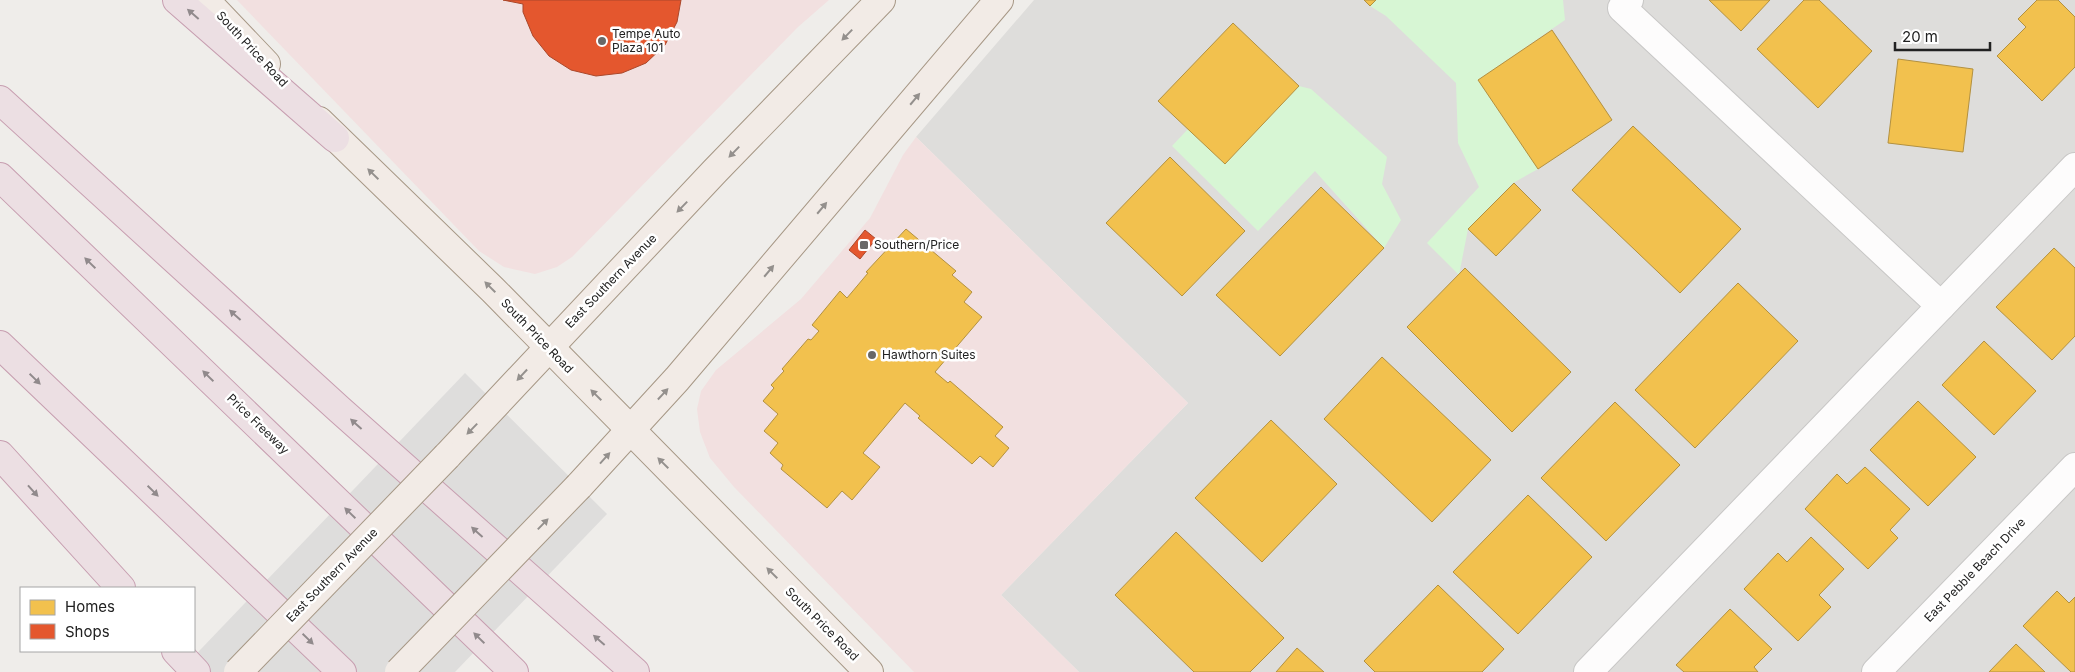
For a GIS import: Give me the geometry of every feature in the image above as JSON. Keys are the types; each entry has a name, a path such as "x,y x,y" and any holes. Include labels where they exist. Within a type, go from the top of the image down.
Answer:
{"highway":[{"path":"177,0 335,138"},
{"path":"0,100 340,410 635,672"},
{"name":"Price Freeway","path":"0,177 514,672"},
{"path":"0,345 342,672"},
{"path":"0,455 120,587"},
{"path":"177,652 196,672"}],"main road":[{"name":"South Price Road","path":"205,0 335,138 493,290 869,672"},
{"name":"East Southern Avenue","path":"238,672 881,0"},
{"path":"399,672 580,486 684,371 999,0"}],"street":[{"path":"1629,0 1622,8 1941,306"},
{"path":"1588,672 2075,167"},
{"name":"East Pebble Beach Drive","path":"1876,672 2075,467"}],"shaded area":[{"path":"237,0 829,0 798,27 572,257 557,267 535,274 504,267 479,251"},
{"path":"1034,0 2075,0 2075,672 1079,672 1001,595 1188,403 916,137"},
{"path":"916,137 1188,403 1001,595 1079,672 914,672 734,487 710,458 700,432 697,409 701,391 716,370 801,299 870,218 903,155"}],"green space":[{"path":"1376,0 1563,0 1565,20 1478,80 1538,169 1513,183 1468,229 1459,275 1427,243 1479,187 1458,143 1456,83 1386,16 1370,6"},
{"path":"1299,86 1311,89 1387,157 1382,184 1401,220 1384,248 1315,171 1258,231 1172,146 1188,129 1225,164"}],"pier":[{"path":"465,373 607,514 455,672 179,672"}],"building: Homes":[{"path":"1364,0 1376,0 1370,6"},
{"path":"1709,0 1770,0 1741,31"},
{"path":"1804,0 1819,0 1872,51 1818,108 1757,49"},
{"path":"2037,0 2058,0 2075,17 2075,67 2042,101 1997,56 2026,27 2018,19"},
{"path":"1233,23 1299,86 1225,164 1158,101"},
{"path":"1552,30 1612,120 1538,169 1478,80"},
{"path":"1898,59 1973,69 1963,152 1888,143"},
{"path":"1633,126 1741,229 1680,293 1572,190"},
{"path":"1170,157 1245,231 1182,296 1106,223"},
{"path":"1514,183 1541,210 1496,256 1468,229"},
{"path":"1321,187 1384,248 1280,356 1216,295"},
{"name":"Hawthorn Suites","path":"906,229 956,271 952,275 972,292 964,302 982,317 935,372 948,383 950,381 1003,427 995,436 1009,448 993,467 980,456 972,464 918,418 920,416 905,403 863,453 880,467 852,500 842,491 827,508 781,469 783,465 770,453 778,443 764,431 778,414 763,401 774,388 771,385 784,371 782,369 808,339 811,340 819,331 812,325 840,291 847,298 868,273 866,272"},
{"path":"2054,248 2075,268 2075,336 2052,360 1996,307"},
{"path":"1465,268 1571,372 1512,432 1407,327"},
{"path":"1738,283 1798,341 1695,448 1635,390"},
{"path":"1984,341 2036,391 1994,435 1942,385"},
{"path":"1382,357 1491,460 1432,522 1324,419"},
{"path":"1918,401 1976,457 1928,506 1870,450"},
{"path":"1615,402 1680,465 1606,541 1541,478"},
{"path":"1271,420 1337,484 1262,562 1195,498"},
{"path":"1865,467 1910,509 1890,530 1898,538 1868,569 1805,509 1837,474 1847,484"},
{"path":"1528,495 1592,557 1518,634 1453,572"},
{"path":"1176,532 1284,638 1250,672 1194,672 1115,595"},
{"path":"1811,537 1844,569 1819,595 1831,607 1798,641 1744,589 1778,553 1787,562"},
{"path":"1438,585 1504,649 1482,672 1375,672 1364,661"},
{"path":"2057,591 2069,603 2075,597 2075,672 2071,672 2023,626"},
{"path":"1730,609 1772,649 1754,667 1758,672 1684,672 1676,665"},
{"path":"2016,644 2045,672 1989,672"},
{"path":"1297,648 1324,672 1276,672"}],"building: Shops":[{"name":"Tempe Auto Plaza 101","path":"503,0 681,0 677,22 665,45 646,63 622,73 596,76 571,70 549,56 533,36 523,12 523,4"},
{"path":"865,230 876,239 860,259 849,250"}],"place":[{"name":"Tempe Auto Plaza 101","path":"602,41"},
{"name":"Southern/Price","path":"864,245"},
{"name":"Hawthorn Suites","path":"872,355"}]}
